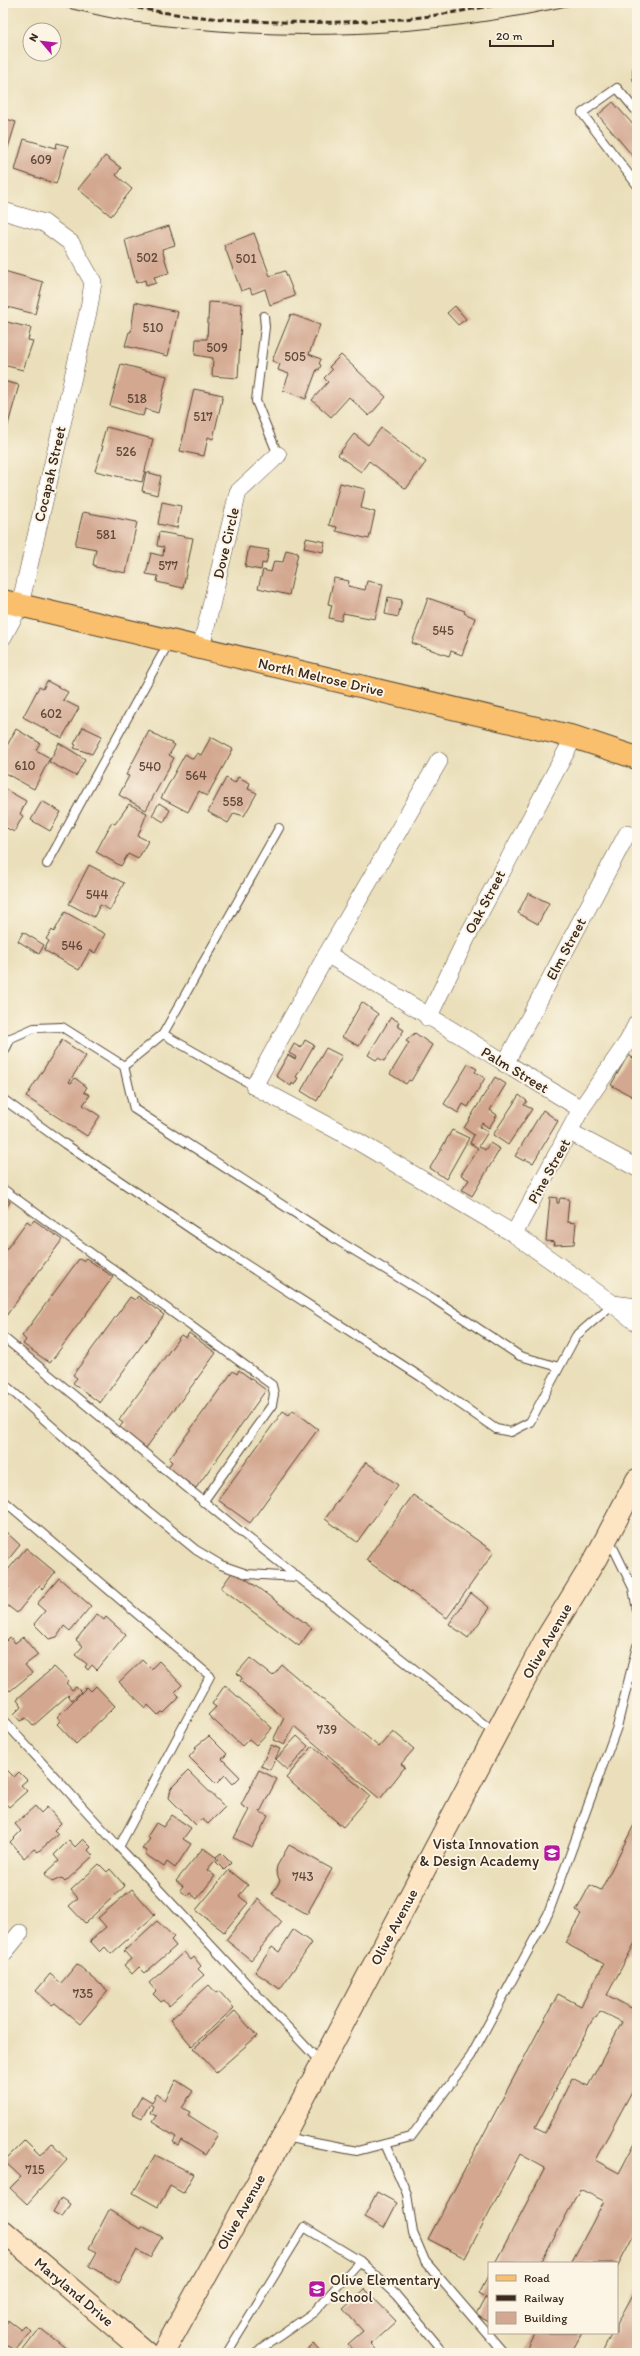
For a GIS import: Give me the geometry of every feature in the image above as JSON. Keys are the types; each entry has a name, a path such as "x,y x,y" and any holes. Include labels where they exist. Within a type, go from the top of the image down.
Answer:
{"main road":[{"name":"North Melrose Drive","path":"11,603 574,737 637,758"},
{"name":"Olive Avenue","path":"163,2353 283,2137 545,1641 608,1536 637,1480"},
{"name":"Maryland Drive","path":"3,2231 146,2353"}],"street":[{"name":"Cocapah Street","path":"3,212 44,223 71,243 93,282 89,308 3,637"},
{"name":"Dove Circle","path":"201,648 238,492 278,455"},
{"name":"Oak Street","path":"428,1018 467,937 574,737"},
{"path":"439,761 327,954 254,1086 357,1141 514,1234 613,1304 637,1323"},
{"name":"Elm Street","path":"505,1064 627,834"},
{"name":"Palm Street","path":"327,954 428,1018 581,1109"},
{"path":"570,1132 581,1109 635,1032"},
{"name":"Pine Street","path":"514,1234 570,1132 637,1168"},
{"path":"613,1304 637,1307"},
{"path":"3,1954 20,1934"}],"lane":[{"path":"637,70 637,78"},
{"path":"637,112 617,88 582,113 637,185"},
{"path":"264,316 265,327 256,400 278,455"},
{"path":"47,864 170,641"},
{"path":"124,1066 163,1034 279,828"},
{"path":"3,1054 11,1038 17,1035 34,1028 62,1027 124,1066 134,1109 332,1237 434,1299 520,1356 559,1367"},
{"path":"163,1034 254,1086"},
{"path":"3,1099 65,1144 194,1231 421,1377 496,1429 511,1432 530,1422 576,1336 613,1304"},
{"path":"3,1189 272,1385 274,1394 272,1405 204,1502"},
{"path":"3,1337 297,1577 496,1733"},
{"path":"3,1383 135,1500 196,1550 220,1565 247,1574 297,1577"},
{"path":"3,1500 210,1676 119,1846"},
{"path":"608,1536 634,1588 637,1610"},
{"path":"283,2137 357,2151 412,2137 471,2056 548,1914 617,1727 637,1646"},
{"path":"3,1720 322,2064"},
{"path":"385,2144 407,2194 413,2233 425,2261 504,2353"},
{"path":"227,2353 304,2227 360,2261 396,2295 444,2353"},
{"path":"255,2353 314,2312 360,2261"}],"building":[{"path":"613,102 637,129 637,161 598,115"},
{"path":"3,118 16,122 3,164"},
{"path":"24,139 56,148 57,143 68,146 56,184 15,170"},
{"path":"105,156 121,168 116,175 132,189 111,216 78,189"},
{"path":"169,226 175,245 162,249 169,273 154,277 156,283 146,286 145,280 136,283 125,240"},
{"path":"254,233 270,276 285,271 295,296 270,305 265,289 252,294 250,288 241,291 224,245"},
{"path":"4,271 43,282 35,314 3,306"},
{"path":"135,302 178,312 168,356 125,346 129,332 131,332"},
{"path":"209,302 242,304 238,378 212,376 213,358 195,355 196,339 207,339"},
{"path":"455,306 466,319 458,325 447,313"},
{"path":"291,314 320,325 309,354 321,359 319,364 321,365 319,370 317,369 306,399 283,390 289,374 278,370 280,364 272,361"},
{"path":"3,321 31,328 28,340 33,341 23,370 3,365"},
{"path":"341,355 386,397 369,416 349,397 331,417 312,400 328,382 324,378 332,370 329,367"},
{"path":"121,364 167,376 158,413 145,409 143,416 110,406"},
{"path":"3,381 19,385 7,428 3,427"},
{"path":"194,389 223,395 213,439 208,437 204,456 180,451"},
{"path":"106,427 153,439 142,482 95,471 103,446 101,445"},
{"path":"381,428 426,462 406,489 369,461 361,472 338,455 354,434 368,445"},
{"path":"146,472 161,476 157,495 142,491"},
{"path":"340,483 365,489 361,508 375,512 369,539 336,531 337,527 329,525"},
{"path":"162,502 181,506 177,528 158,524"},
{"path":"83,512 137,522 126,573 95,567 95,565 93,565 96,549 75,545"},
{"path":"159,532 193,538 183,588 157,582 158,576 146,574 151,553 163,556 164,547 157,546"},
{"path":"306,538 325,542 323,552 304,548"},
{"path":"249,547 269,550 266,564 262,563 261,570 245,567"},
{"path":"286,550 298,553 289,595 258,588 263,570 271,572 274,561 283,562"},
{"path":"334,578 349,581 348,586 365,590 367,581 383,584 375,619 343,613 341,621 329,618 332,605 328,604"},
{"path":"388,597 402,600 398,617 385,614"},
{"path":"428,598 465,611 464,613 475,618 462,655 451,651 449,656 412,643"},
{"path":"47,681 68,692 63,700 79,708 62,738 23,717 39,687 43,689"},
{"path":"83,727 102,736 92,754 74,748 76,745 74,744"},
{"path":"16,729 40,743 36,750 50,758 34,789 3,772 3,753"},
{"path":"149,731 175,745 169,755 174,758 146,810 119,795 129,776 126,775"},
{"path":"211,737 233,749 207,796 199,791 188,812 161,798 185,754 193,759 197,753 201,755"},
{"path":"59,743 85,759 76,776 49,762"},
{"path":"238,777 250,783 248,789 257,793 244,816 234,813 228,823 208,812 226,778 235,783"},
{"path":"3,788 26,801 20,814 23,816 14,832 3,826"},
{"path":"42,801 61,812 50,831 31,820"},
{"path":"159,803 170,810 164,822 152,815"},
{"path":"129,804 147,813 138,836 148,841 138,859 128,854 121,866 96,852 112,822 115,824"},
{"path":"89,865 124,883 110,910 100,905 94,917 69,904"},
{"path":"528,893 549,903 538,924 518,913"},
{"path":"65,912 105,934 95,953 90,950 79,970 44,950 49,941 46,939 52,930 54,932"},
{"path":"23,932 44,945 39,954 18,941"},
{"path":"362,1002 378,1014 359,1046 342,1037"},
{"path":"391,1017 399,1022 397,1026 404,1030 384,1061 378,1058 376,1060 368,1055"},
{"path":"415,1033 432,1045 411,1081 409,1080 406,1084 390,1074 409,1043 406,1041"},
{"path":"62,1040 86,1056 69,1082 71,1083 75,1078 87,1087 84,1092 90,1095 83,1105 100,1116 87,1136 26,1097"},
{"path":"305,1040 314,1045 296,1077 298,1078 294,1085 292,1083 291,1086 276,1076 288,1055 295,1059 296,1057 289,1053 294,1044 301,1048"},
{"path":"326,1048 342,1056 317,1101 301,1091"},
{"path":"628,1055 637,1060 637,1099 611,1085"},
{"path":"468,1064 477,1069 475,1072 485,1078 468,1107 463,1104 458,1113 444,1104"},
{"path":"495,1077 506,1084 490,1110 497,1115 489,1128 482,1123 479,1127 488,1132 479,1146 485,1150 490,1143 500,1149 472,1196 462,1190 469,1180 461,1175 478,1148 470,1143 474,1135 464,1128"},
{"path":"519,1095 527,1101 524,1105 532,1109 508,1145 493,1135"},
{"path":"543,1110 558,1121 533,1163 525,1159 524,1161 515,1156"},
{"path":"452,1130 469,1138 446,1179 430,1168"},
{"path":"3,1197 10,1202 3,1212"},
{"path":"550,1197 557,1198 557,1203 559,1203 560,1198 569,1199 567,1222 576,1223 574,1244 554,1245 555,1242 546,1241"},
{"path":"34,1220 62,1240 3,1320 3,1254 27,1221 31,1224"},
{"path":"86,1258 113,1277 50,1363 23,1344 26,1340 22,1336 79,1259 83,1261"},
{"path":"138,1296 164,1315 100,1403 73,1383 77,1378 73,1375 130,1297 135,1300"},
{"path":"189,1333 216,1353 146,1448 119,1428 123,1423 119,1420 181,1335 186,1338"},
{"path":"239,1370 266,1390 196,1488 167,1468 172,1462 169,1459 233,1371 237,1374"},
{"path":"293,1410 318,1429 250,1523 218,1500 283,1411 289,1415"},
{"path":"366,1462 398,1485 357,1542 325,1519"},
{"path":"413,1495 494,1552 447,1618 366,1560"},
{"path":"6,1532 20,1545 3,1566 3,1533"},
{"path":"26,1548 55,1572 42,1589 39,1586 17,1613 3,1602 3,1595 9,1587 3,1582 3,1576"},
{"path":"234,1570 312,1628 299,1646 221,1588"},
{"path":"59,1578 91,1606 70,1631 64,1626 57,1637 49,1639 34,1624 45,1611 37,1604"},
{"path":"471,1593 490,1608 468,1638 449,1624"},
{"path":"97,1614 104,1620 106,1617 126,1635 97,1670 92,1665 88,1670 85,1667 87,1664 75,1655 83,1646 76,1640"},
{"path":"10,1637 15,1643 23,1637 38,1655 25,1665 32,1673 10,1691 5,1685 3,1686 3,1644"},
{"path":"250,1658 273,1676 282,1665 379,1747 393,1731 414,1749 401,1764 405,1767 380,1799 294,1726 284,1745 273,1740 284,1718 240,1681 242,1678 237,1673"},
{"path":"142,1660 151,1669 159,1661 182,1685 175,1692 179,1696 178,1699 164,1713 162,1712 158,1715 148,1705 146,1708 119,1682"},
{"path":"54,1667 69,1681 66,1683 72,1690 76,1687 81,1692 72,1700 68,1695 33,1726 26,1718 20,1721 14,1714 22,1706 17,1699"},
{"path":"225,1685 272,1728 256,1745 249,1739 242,1746 208,1715 216,1707 212,1704"},
{"path":"96,1686 115,1706 76,1744 57,1724 61,1720 57,1717 87,1687 91,1691"},
{"path":"209,1736 227,1754 222,1759 240,1777 233,1784 225,1775 216,1784 189,1757 197,1748 195,1747"},
{"path":"297,1736 308,1746 288,1770 276,1759"},
{"path":"271,1745 280,1749 270,1770 261,1766"},
{"path":"313,1746 370,1796 343,1827 286,1778"},
{"path":"7,1770 14,1777 19,1772 27,1780 21,1785 27,1791 9,1807 3,1801 3,1773"},
{"path":"259,1770 277,1779 260,1812 268,1816 252,1847 234,1838 249,1810 241,1805"},
{"path":"188,1771 225,1807 208,1824 202,1819 196,1825 169,1798 171,1788"},
{"path":"35,1806 41,1813 47,1807 61,1823 54,1830 58,1834 38,1852 34,1849 24,1858 10,1842 21,1831 15,1824"},
{"path":"172,1815 191,1828 183,1839 191,1844 175,1868 167,1862 164,1867 145,1854 147,1851 142,1849 150,1839 147,1837 156,1823 163,1827"},
{"path":"637,1819 637,1939 607,1995 637,2011 637,2082 595,2160 619,2173 637,2139 637,2229 618,2265 618,2262 572,2262 604,2201 580,2189 542,2262 496,2262 545,2168 520,2154 465,2258 428,2239 558,1994 581,2006 604,1964 565,1943 581,1914 576,1911 590,1885 601,1890","holes":["600,2011 622,2022 588,2086 572,2078 545,2133 535,2128 594,2017 596,2018"]},
{"path":"83,1839 91,1847 88,1850 93,1856 65,1882 61,1878 52,1882 45,1874 59,1861 54,1855 69,1840 75,1847"},
{"path":"289,1845 332,1869 307,1914 272,1894 280,1881 276,1872 277,1866"},
{"path":"203,1848 217,1858 207,1870 215,1876 197,1899 190,1893 187,1896 180,1890 183,1886 176,1881"},
{"path":"221,1853 231,1863 224,1870 216,1862 219,1860 216,1857"},
{"path":"99,1864 107,1872 110,1869 125,1886 85,1923 69,1906 78,1898 71,1890"},
{"path":"229,1870 248,1885 239,1896 248,1903 224,1932 196,1910"},
{"path":"132,1889 155,1915 111,1954 105,1947 100,1952 90,1941 106,1927 98,1918"},
{"path":"258,1899 282,1922 251,1960 226,1940"},
{"path":"157,1921 174,1937 171,1940 176,1946 145,1973 139,1967 132,1974 124,1965 131,1959 124,1951"},
{"path":"293,1930 312,1943 280,1989 255,1972 272,1947 279,1952"},
{"path":"184,1952 191,1960 194,1957 201,1966 198,1969 204,1975 169,2006 164,2000 161,2002 153,1994 156,1991 149,1983"},
{"path":"77,1964 108,1991 80,2024 55,2003 52,2005 36,1991 50,1974 61,1983"},
{"path":"209,1985 216,1993 219,1991 234,2008 192,2046 170,2020"},
{"path":"235,2011 257,2036 216,2072 194,2048"},
{"path":"176,2080 193,2091 182,2108 190,2112 188,2115 218,2134 205,2155 181,2140 178,2145 173,2142 176,2137 152,2122 156,2116 150,2113 153,2106 150,2104 142,2118 132,2113 142,2096 152,2102 157,2094 165,2100"},
{"path":"25,2140 40,2155 51,2143 67,2160 27,2204 10,2188 21,2177 4,2161"},
{"path":"155,2155 194,2174 183,2193 170,2186 158,2207 133,2193"},
{"path":"377,2192 397,2203 384,2228 364,2217"},
{"path":"61,2198 70,2204 62,2217 53,2212"},
{"path":"109,2210 140,2229 142,2226 162,2237 150,2257 137,2250 119,2283 89,2266 97,2252 89,2248"},
{"path":"488,2276 488,2298 479,2293"},
{"path":"637,2287 637,2353 602,2353 612,2334 618,2334 618,2322"},
{"path":"365,2289 396,2321 371,2344 380,2353 349,2353 353,2349 348,2344 363,2331 343,2309"},
{"path":"485,2298 488,2300 488,2321 476,2315"},
{"path":"9,2321 21,2330 25,2326 31,2331 15,2351 3,2341 3,2329"},
{"path":"40,2328 72,2353 21,2353"},
{"path":"534,2334 581,2334 571,2353 524,2353"},
{"path":"313,2344 321,2353 304,2353"}],"tram line":[{"path":"46,3 101,16 191,29 247,33 303,34 358,34 469,24 525,15 580,3"}],"railway":[{"path":"111,3 147,10 220,19 293,22 403,19 511,3"}],"place":[{"name":"Vista Innovation & Design Academy","path":"552,1853"},
{"name":"Olive Elementary School","path":"317,2289"}]}
